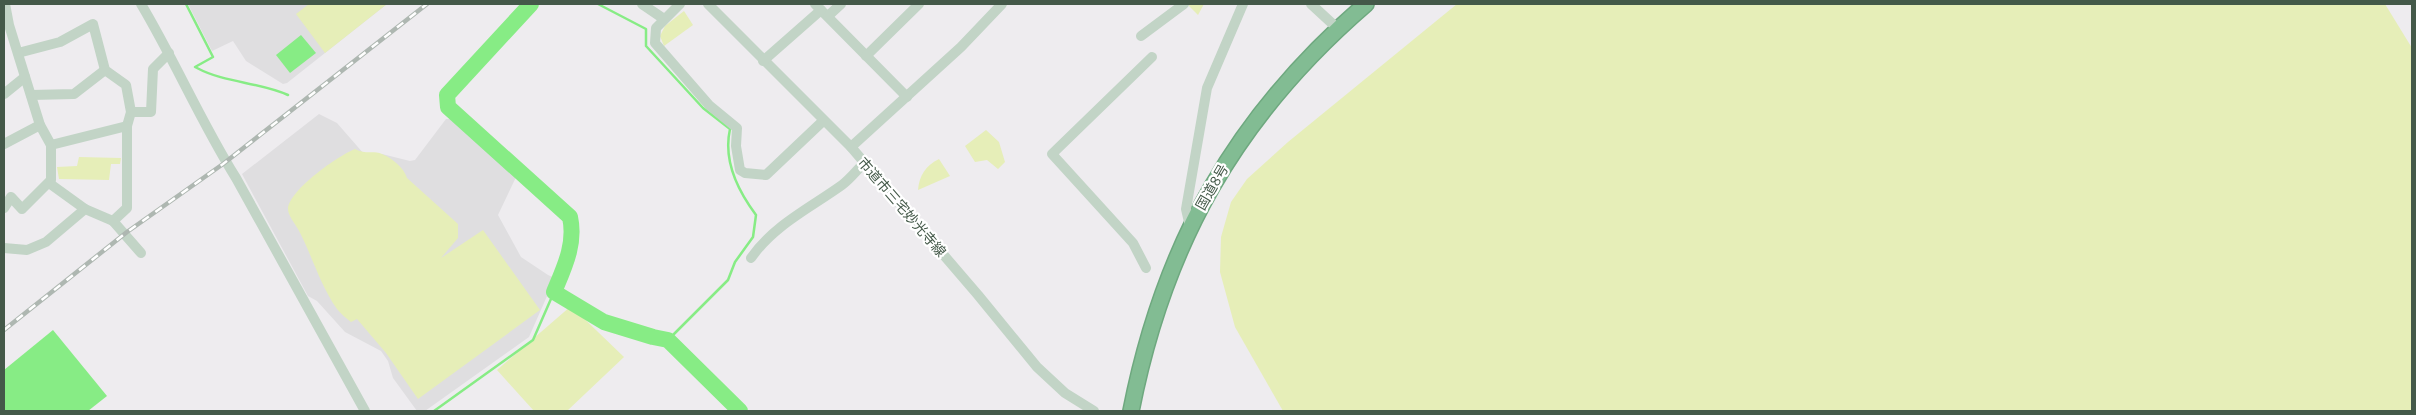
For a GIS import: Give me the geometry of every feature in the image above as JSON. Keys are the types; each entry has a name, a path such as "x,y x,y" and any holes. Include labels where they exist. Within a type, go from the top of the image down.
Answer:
{"highway":[{"name":"国道8号","path":"1131,411 1151,327 1164,288 1190,226 1235,147 1254,120 1337,28 1366,4"}],"street":[{"path":"4,208 12,197 22,209 49,183 52,175 49,157 51,145 40,125 18,53 6,4"},
{"path":"141,4 167,50 212,141 236,178 365,411"},
{"path":"642,4 664,18"},
{"path":"680,4 656,28 655,42 709,105 737,128 736,146 740,170 744,173 766,175 823,121"},
{"name":"市道市三宅妙光寺線","path":"708,4 851,147 1037,367 1065,393 1094,411"},
{"path":"763,61 821,10 841,4"},
{"path":"866,56 919,4"},
{"path":"851,147 961,47 1002,4"},
{"path":"1141,36 1184,4"},
{"path":"1190,226 1186,209 1207,88 1243,4"},
{"path":"1311,4 1337,28"},
{"path":"821,10 906,97"},
{"path":"18,53 60,42 93,24 105,70 126,85 131,112 127,126 127,208 113,221"},
{"path":"131,112 150,112 153,69 167,50"},
{"path":"1146,268 1133,243 1052,154 1152,57"},
{"path":"31,95 74,94 105,70"},
{"path":"4,94 25,77"},
{"path":"4,144 40,125"},
{"path":"51,145 127,126"},
{"path":"751,258 760,244 773,233 843,184 864,163"},
{"path":"49,183 85,209 113,221 141,253"},
{"path":"4,248 27,250 46,242 85,209"}],"shaded area":[{"path":"188,4 387,4 287,83 283,84 246,61 233,41 212,51"},
{"path":"309,4 387,4 325,53 296,14"},
{"path":"1187,4 1204,4 1198,15"},
{"path":"1457,4 2385,4 2412,48 2412,411 1283,411 1235,327 1220,272 1221,237 1231,202 1247,179 1288,142"},
{"path":"684,11 693,25 664,46 660,36 665,26"},
{"path":"301,35 316,53 290,73 276,55"},
{"path":"319,114 337,123 364,154 382,154 410,161 415,160 446,119 453,119 517,175 498,215 521,257 555,278 529,337 425,411 417,411 393,378 388,361 381,351 345,332 317,301 308,296 242,174"},
{"path":"986,130 999,142 1005,162 998,169 987,160 975,162 965,146"},
{"path":"355,149 363,152 379,153 394,161 407,178 458,224 458,238 441,258 483,230 540,310 418,399 386,353 357,319 351,322 337,309 288,211 291,201 305,183 338,158"},
{"path":"79,157 121,158 120,164 111,164 109,180 59,179 57,167 77,166"},
{"path":"939,159 950,176 918,190 924,172 930,164"},
{"path":"571,306 624,357 567,411 534,411 497,370"},
{"path":"53,330 107,396 88,411 4,411 4,370"}],"waterway":[{"path":"186,4 213,57 195,67 219,77 265,87 288,95"},
{"path":"531,4 447,95 448,107 570,217 571,237 568,256 554,292 604,322 668,340 740,411"},
{"path":"598,4 646,29 646,46 703,108 730,129 728,141 730,164 743,196 756,215 753,237 735,262 728,280 668,340"},
{"path":"434,411 533,340 554,292"}],"railway":[{"path":"4,330 127,232 223,164 427,4"}]}
